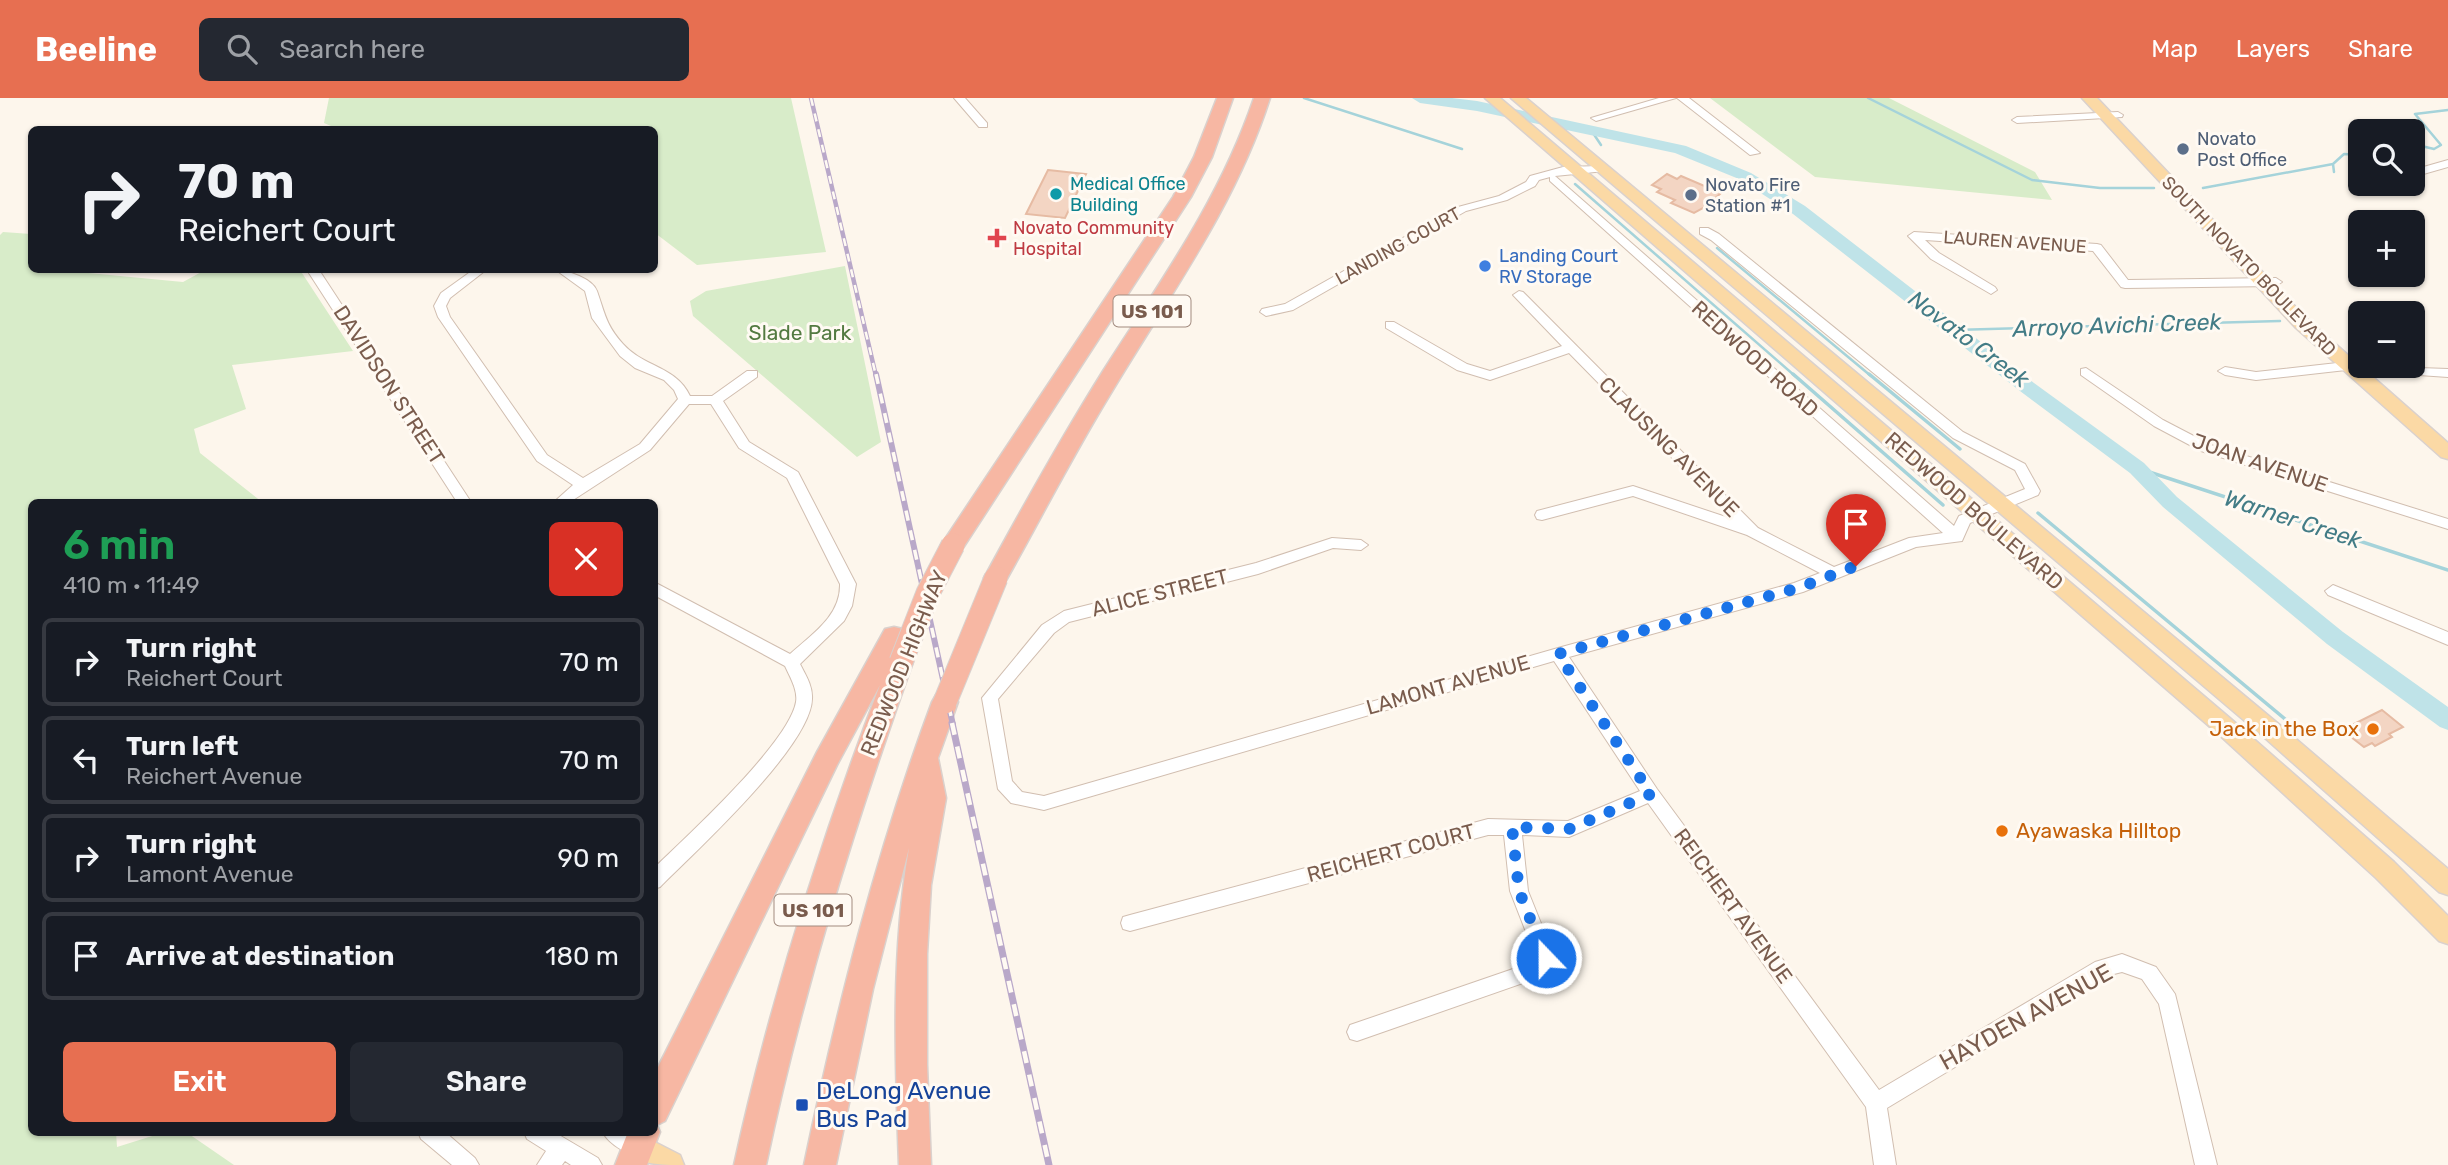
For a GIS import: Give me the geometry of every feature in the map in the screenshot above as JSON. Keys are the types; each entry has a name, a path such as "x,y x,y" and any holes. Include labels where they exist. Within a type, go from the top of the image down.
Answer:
{"highway":[{"name":"REDWOOD HIGHWAY","path":"750,1165 758,1123 813,912 897,649 953,545 1182,197 1203,158 1225,98"},
{"name":"US 101","path":"820,1165 865,954 885,876 924,757 996,578 1082,423 1218,204 1240,161 1262,98"},
{"path":"662,1086 826,760 897,649"},
{"path":"915,1165 911,1065 912,954 917,885 932,798 924,757"}],"main road":[{"name":"REDWOOD BOULEVARD","path":"1492,98 2224,726 2385,870 2448,933"},
{"name":"SOUTH NOVATO BOULEVARD","path":"2089,98 2112,116 2268,282 2348,355"},
{"name":"SOUTH NOVATO BOULEVARD","path":"2101,98 2112,116"},
{"name":"REDWOOD BOULEVARD","path":"1522,102 2419,856 2448,884"},
{"name":"SOUTH NOVATO BOULEVARD","path":"2372,378 2448,453"},
{"name":"SOUTH NOVATO BOULEVARD","path":"2375,378 2448,438"},
{"path":"631,1144 670,1165"}],"street":[{"path":"959,98 983,125"},
{"path":"1597,118 1671,98"},
{"path":"1682,98 1754,153"},
{"path":"2017,120 2112,116"},
{"path":"2425,170 2448,163"},
{"name":"LANDING COURT","path":"1531,184 1534,178 1551,173 1601,169"},
{"name":"LANDING COURT","path":"1266,312 1289,307 1462,209 1503,198 1531,184 1577,172"},
{"name":"REDWOOD ROAD","path":"1554,179 1957,537"},
{"path":"1704,231 1715,237 1958,435 2020,467 2033,491 1964,520 1957,537"},
{"name":"LAUREN AVENUE","path":"1991,290 1936,256 1914,236 2097,248 2125,284 2268,282"},
{"name":"DAVIDSON STREET","path":"315,273 462,499"},
{"path":"476,273 445,296 440,306 444,317 542,458 583,485"},
{"path":"566,273 591,290 590,303 596,316 631,359 670,376 680,384 685,400"},
{"path":"429,292 445,296"},
{"name":"CLAUSING AVENUE","path":"1519,295 1752,532 1836,575"},
{"path":"1390,325 1462,367 1490,376 1571,348"},
{"path":"2225,370 2256,376 2348,366"},
{"path":"2425,371 2448,373"},
{"path":"565,499 645,447 685,400 715,400 752,373"},
{"name":"JOAN AVENUE","path":"2086,373 2175,435 2206,448 2448,524"},
{"path":"715,400 744,445 793,475 848,584 849,600 839,616 791,663"},
{"path":"1542,515 1638,491 1752,532"},
{"name":"LAMONT AVENUE","path":"1044,803 1558,654 1798,588 1914,542 1957,537"},
{"name":"ALICE STREET","path":"1044,803 1017,799 1004,784 990,698 1048,629 1064,617 1258,568 1332,542 1361,545"},
{"path":"658,590 791,663 800,682 804,702 795,727 772,758 658,877"},
{"path":"2333,592 2448,639"},
{"name":"REICHERT AVENUE","path":"1558,654 1651,794 1875,1103 1885,1165"},
{"name":"REICHERT COURT","path":"1129,923 1488,827 1569,829 1651,794"},
{"path":"1357,1032 1519,976 1546,958 1519,891 1512,827"},
{"name":"HAYDEN AVENUE","path":"1875,1103 2102,968 2122,964 2149,973 2168,1000 2206,1165"},
{"path":"433,1136 468,1165"},
{"path":"541,1136 591,1165"},
{"path":"548,1165 562,1148"}],"green space":[{"path":"329,98 791,98 826,252 697,265 658,235 658,126 331,126 324,123"},
{"path":"1710,98 1889,98 2035,172 2052,200 1815,177"},
{"path":"3,232 28,234 28,273 88,273 183,282 200,273 302,273 353,351 232,365 246,409 194,429 200,453 258,499 28,499 28,1136 116,1136 117,1147 152,1136 192,1136 234,1165 0,1165 0,235"},
{"name":"Slade Park","path":"845,266 881,442 857,457 693,316 690,301 706,291"}],"building":[{"name":"Medical Office Building","path":"1048,170 1086,174 1065,218 1026,214"},
{"name":"Novato Fire Station #1","path":"1667,174 1677,179 1681,176 1721,193 1694,213 1671,203 1675,200 1657,192 1661,189 1652,185"},
{"name":"Jack in the Box","path":"2382,710 2403,727 2375,746 2372,743 2364,747 2342,730"}],"waterway":[{"path":"1304,98 1462,149"},
{"name":"Novato Creek","path":"1420,98 1477,106 1680,149 1745,176 1799,210 2027,387 2137,468 2170,502 2335,638 2448,720"},
{"path":"1868,98 2032,180 2100,188 2154,188"},
{"name":"Arroyo Avichi Creek","path":"2419,119 2415,114 2448,110"},
{"name":"Arroyo Avichi Creek","path":"2425,126 2441,145 2434,149 2425,147"},
{"path":"1591,130 1601,145"},
{"name":"Arroyo Avichi Creek","path":"2333,164 2344,154 2348,154"},
{"path":"2203,188 2333,164"},
{"name":"Arroyo Avichi Creek","path":"2333,164 2334,172"},
{"path":"1575,184 1795,376"},
{"path":"1717,248 1871,376"},
{"name":"Arroyo Avichi Creek","path":"1954,330 2280,321"},
{"path":"1793,374 1943,505"},
{"path":"1869,374 1960,449"},
{"name":"Warner Creek","path":"2137,468 2448,570"},
{"path":"2038,513 2291,724"}],"railway":[{"path":"811,98 876,376"},
{"path":"876,374 953,725"},
{"path":"952,723 1049,1165"}],"place":[{"name":"Novato Post Office","path":"2183,149"},
{"name":"Medical Office Building","path":"1056,194"},
{"name":"Novato Fire Station #1","path":"1691,195"},
{"name":"Novato Community Hospital","path":"997,238"},
{"name":"Landing Court RV Storage","path":"1485,266"},
{"name":"Jack in the Box","path":"2373,729"},
{"name":"Ayawaska Hilltop","path":"2002,831"},
{"name":"DeLong Avenue Bus Pad","path":"802,1105"}],"route":[{"path":"1546,958 1519,891 1512,827 1569,829 1651,794 1558,654 1798,588 1856,566"}]}
